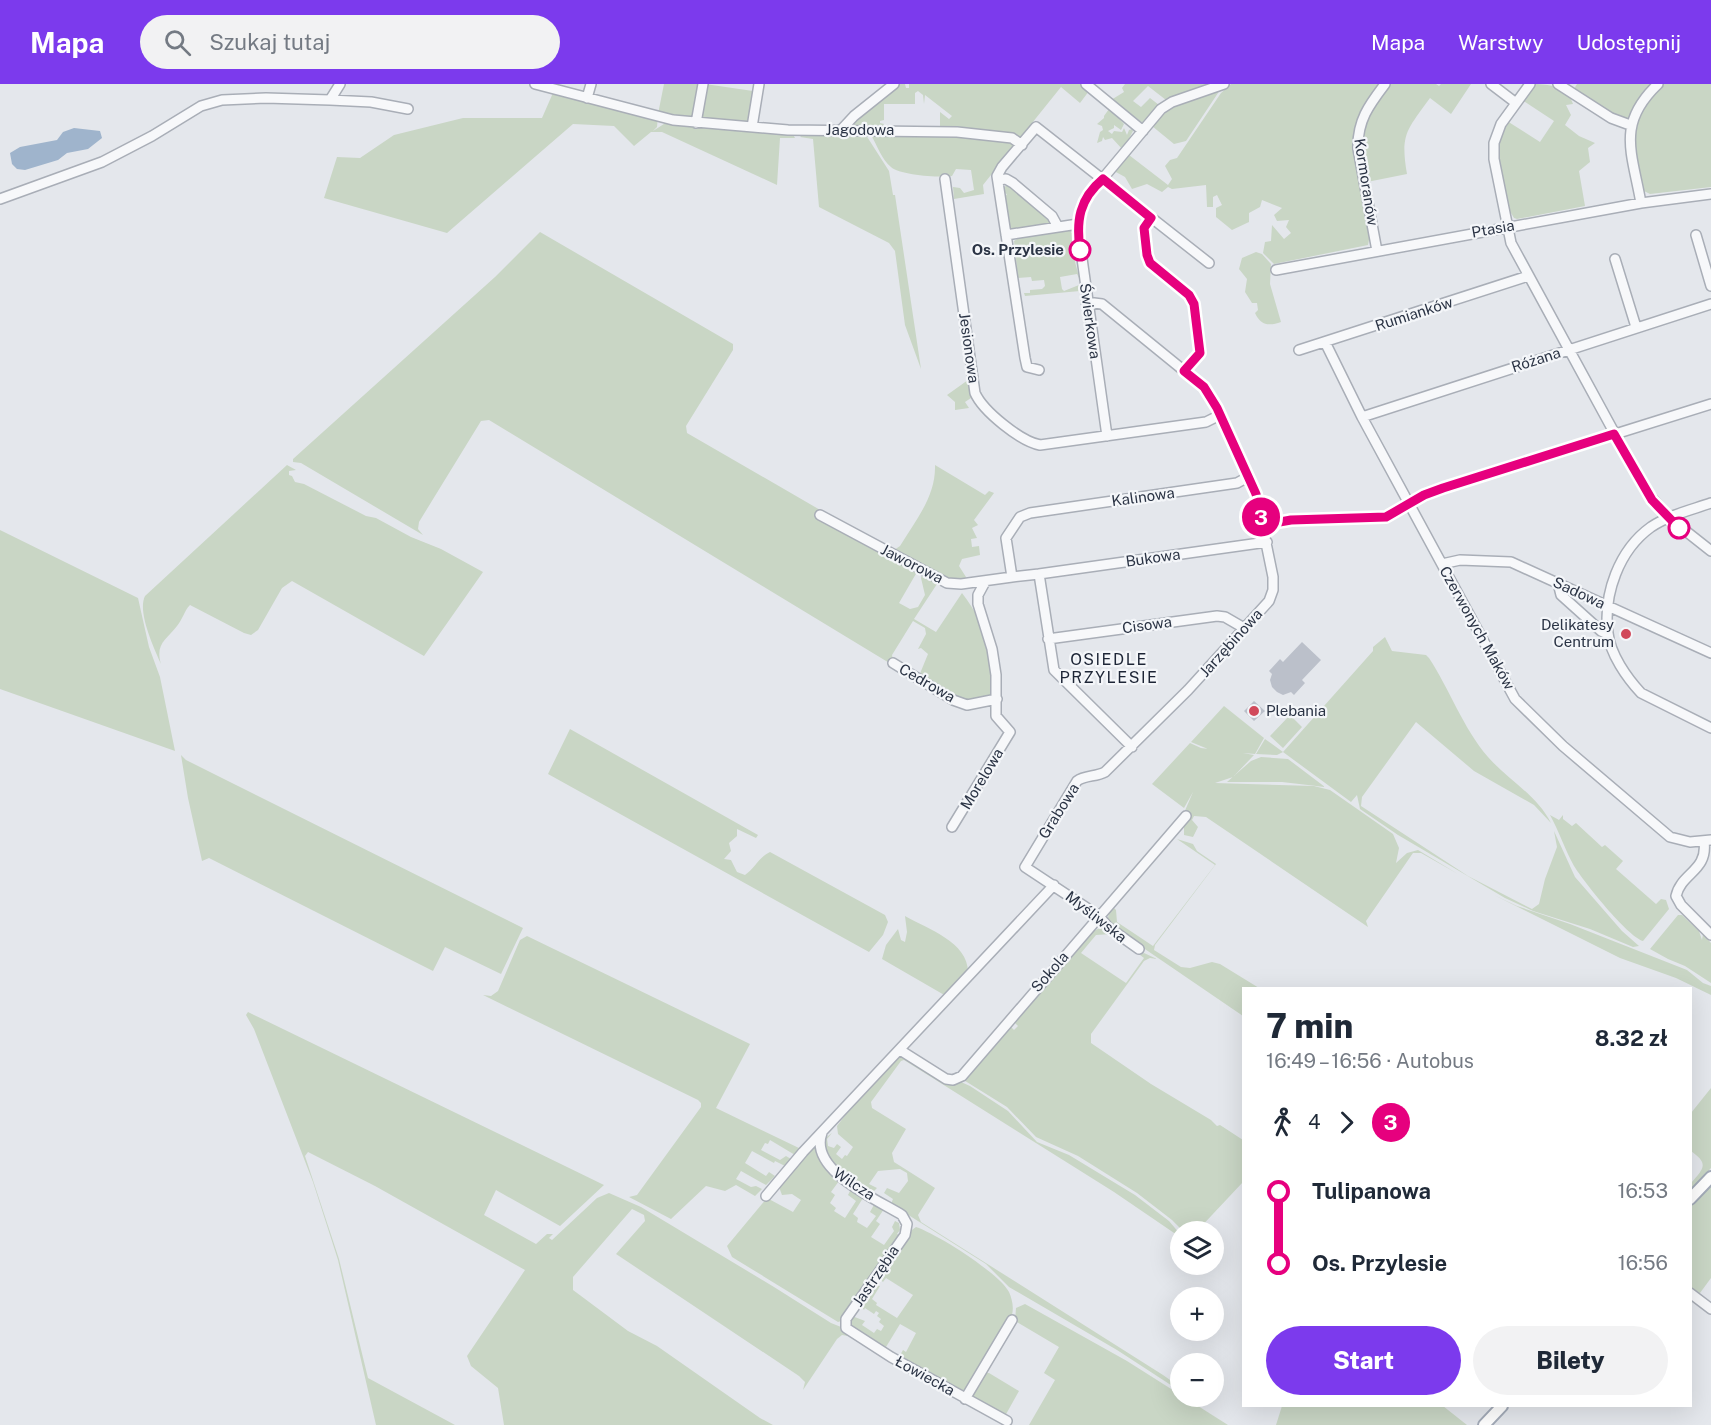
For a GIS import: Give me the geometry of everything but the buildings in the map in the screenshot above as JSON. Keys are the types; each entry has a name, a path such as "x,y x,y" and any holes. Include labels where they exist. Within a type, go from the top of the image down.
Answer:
{"main road":[{"path":"1692,1197 1711,1176"},
{"path":"1484,1425 1501,1407"}],"street":[{"path":"330,100 340,84"},
{"name":"Jagodowa","path":"536,84 673,120 696,123 752,128 957,132 1012,138 1022,145"},
{"path":"587,98 591,84"},
{"path":"696,123 703,84"},
{"path":"752,128 759,84"},
{"path":"841,130 854,116 894,84"},
{"path":"1086,84 1143,131"},
{"name":"Kormoranów","path":"1377,251 1358,149 1357,132 1364,114 1385,84"},
{"path":"1491,84 1516,103"},
{"path":"1530,84 1499,128 1493,148 1511,243 1640,481 1668,517 1711,551"},
{"path":"1558,84 1611,118 1630,125"},
{"path":"1641,203 1631,147 1630,125 1637,108 1658,84"},
{"name":"Świerkowa","path":"1107,436 1086,302 1078,224 1085,201 1164,106 1221,85"},
{"path":"0,199 102,162 152,136 201,106 222,100 246,98 330,100 370,102 408,109"},
{"path":"1039,370 1027,367 1025,358 998,180 1000,170 1036,128 1209,263"},
{"name":"Jesionowa","path":"945,179 975,393 980,404 1028,443 1040,446 1206,422 1220,415"},
{"path":"998,180 1006,179 1013,183 1052,216 1058,227"},
{"name":"Ptasia","path":"1276,270 1641,203 1711,194"},
{"path":"1151,218 1144,228 1150,263 1189,295 1194,304 1200,353 1184,371"},
{"path":"1006,235 1078,224"},
{"path":"1696,235 1711,285"},
{"path":"1615,260 1636,327"},
{"name":"Rumianków","path":"1299,351 1528,276"},
{"name":"Jarzębinowa","path":"1086,302 1102,304 1204,387 1220,415 1256,494 1273,578 1273,590 1269,601 1132,747 1105,772"},
{"name":"Różana","path":"1362,417 1711,304"},
{"name":"Czerwonych Maków","path":"1325,342 1362,417 1504,680 1526,711 1670,837 1683,842 1707,841 1701,862 1676,896 1681,905 1711,935"},
{"path":"1263,525 1291,520 1386,517 1424,495 1443,488 1711,404"},
{"name":"Kalinowa","path":"1012,578 1006,538 1020,517 1035,512 1237,483 1248,477"},
{"path":"1711,503 1668,517 1636,540 1614,576 1609,606 1608,634 1623,669 1641,693 1711,728"},
{"name":"Jaworowa","path":"820,515 943,581 957,584 1012,578"},
{"name":"Bukowa","path":"1012,578 1267,542"},
{"name":"Sadowa","path":"1442,564 1460,560 1506,561 1711,653"},
{"path":"1039,574 1054,670 1132,747"},
{"path":"985,582 978,596 978,604 992,649 997,699"},
{"path":"1558,583 1561,595 1601,631 1608,634"},
{"name":"Cisowa","path":"1048,639 1217,616 1225,617 1244,628"},
{"name":"Cedrowa","path":"893,663 953,700 967,705 997,699"},
{"name":"Morelowa","path":"952,827 1010,732 996,716 997,699"},
{"name":"Grabowa","path":"1025,867 1077,781 1081,778 1096,777 1105,772"},
{"name":"Sokola","path":"899,1051 942,1077 953,1080 959,1078 1186,816"},
{"name":"Myśliwska","path":"1025,867 1099,916 1108,927 1138,949"},
{"path":"766,1196 1054,885"},
{"name":"Wilcza","path":"822,1133 820,1150 828,1167 902,1215 907,1224"},
{"name":"Jastrzębia","path":"846,1328 846,1319 904,1235 907,1224"},
{"path":"1692,1295 1711,1309"},
{"path":"965,1399 1012,1320"},
{"name":"Łowiecka","path":"846,1328 852,1334 1007,1421"}],"green space":[{"path":"664,84 701,84 694,118 658,114"},
{"path":"705,84 753,91 747,124 701,119"},
{"path":"897,84 905,84 906,88 909,88 909,84 1082,84 1089,91 1080,103 1061,87 1020,138 940,127 940,112 949,119 952,116 925,95 924,104 923,95 918,91 915,93 915,104 884,104 884,120 880,121 884,124 882,127 851,126"},
{"path":"1125,84 1217,84 1166,100 1148,86 1133,101 1141,107 1150,98 1159,105 1143,123 1111,100 1124,92 1122,88"},
{"path":"1231,84 1381,84 1360,112 1353,137 1371,239 1368,245 1274,264 1263,253 1265,242 1271,241 1272,225 1284,239 1291,233 1286,227 1289,220 1277,221 1274,215 1282,208 1262,200 1260,207 1249,213 1249,222 1232,230 1216,217 1216,208 1222,205 1217,195 1213,197 1213,207 1207,207 1206,185 1172,189 1168,187 1162,192 1147,184 1132,189 1125,177 1114,171 1129,155 1168,185 1172,179 1165,166 1170,160 1177,158 1221,93"},
{"path":"1388,84 1436,84 1439,86 1441,84 1471,84 1451,114 1430,98 1407,133 1404,150 1407,174 1367,182 1361,150 1362,123"},
{"path":"1534,84 1552,86 1567,94 1573,104 1566,105 1571,115 1565,125 1579,136 1595,143 1588,148 1590,162 1579,171 1585,206 1517,219 1508,213 1497,145 1507,121 1540,142 1554,121 1522,100"},
{"path":"1563,84 1574,89 1577,84 1653,84 1637,102 1629,117 1622,120"},
{"path":"1663,84 1711,84 1711,187 1650,194 1642,190 1634,145 1636,121 1650,97"},
{"path":"556,86 658,116 657,127 653,131 667,122 793,134 795,138 780,138 777,185 662,132 651,132 634,146 614,126 573,124 447,233 324,198 337,157 360,158 394,135 463,118 542,118"},
{"path":"1220,90 1186,141 1174,144 1152,126 1167,108"},
{"path":"1109,109 1124,124 1121,130 1114,125 1114,128 1108,131 1112,134 1114,131 1122,132 1124,128 1127,135 1129,130 1133,131 1123,150 1112,138 1105,140 1103,137 1102,141 1097,143 1100,132 1103,130 1102,126 1097,124"},
{"path":"864,132 889,171 893,195 895,195 921,369 905,325 895,251 889,243 819,207 813,139 800,137 803,134"},
{"path":"920,134 1010,140 1014,146 983,185 984,194 954,199 953,187 960,188 964,193 974,190 971,170 956,169 952,176 939,177 895,170 885,160 871,135"},
{"path":"1008,185 1051,220 1049,225 1010,228 1004,198 1007,194 1003,193 1004,187"},
{"path":"1069,230 1073,234 1075,262 1080,280 1077,274 1060,277 1062,289 1064,291 1079,285 1080,291 1025,296 1024,293 1030,293 1030,290 1042,289 1045,286 1044,280 1032,281 1031,277 1018,278 1014,241 1019,238"},
{"path":"540,232 733,344 733,350 686,426 687,433 879,544 905,562 904,565 907,567 910,565 917,572 899,603 910,609 918,607 925,595 922,575 936,581 937,584 914,619 936,632 962,593 978,618 987,641 994,695 966,702 919,676 928,654 921,648 918,649 926,634 925,628 913,621 892,655 891,664 489,420 481,421 419,522 418,529 423,535 301,463 293,462 293,459 495,277"},
{"path":"1256,252 1262,254 1271,264 1270,284 1281,322 1263,323 1255,313 1258,310 1257,303 1252,303 1245,292 1247,279 1239,269 1242,258"},
{"path":"968,380 971,398 965,402 969,408 955,410 955,402 947,395"},
{"path":"287,465 296,470 289,471 289,475 295,482 304,484 366,516 376,518 411,537 441,549 483,572 424,656 292,581 282,588 258,630 251,635 190,605 161,647 159,652 161,664 145,620 143,603 145,596"},
{"path":"935,465 985,495 989,491 994,493 974,520 978,525 972,528 977,538 971,539 972,547 979,546 980,555 962,559 959,566 966,577 965,581 943,578 894,550 900,546 929,497"},
{"path":"0,530 138,598 149,647 160,677 175,751 0,689"},
{"path":"1385,637 1392,651 1426,655 1437,670 1479,746 1496,765 1530,795 1551,823 1534,805 1474,771 1416,722 1362,797 1361,806 1468,876 1532,909 1539,904 1545,879 1557,847 1554,831 1575,877 1622,931 1639,946 1633,947 1590,929 1533,911 1505,898 1398,835 1360,809 1357,795 1351,802 1283,752 1373,651 1373,647"},
{"path":"1224,706 1264,738 1255,754 1243,753 1254,755 1233,777 1215,783 1314,786 1330,790 1393,834 1399,848 1396,863 1407,853 1418,850 1458,874 1421,853 1413,853 1366,921 1368,927 1206,817 1194,816 1192,820 1198,827 1193,837 1184,835 1184,813 1193,792 1184,808 1152,784 1190,743 1208,749 1191,742"},
{"path":"1290,715 1302,727 1283,748 1270,736"},
{"path":"570,729 758,835 756,838 737,829 737,836 729,843 731,851 724,859 731,860 737,872 745,875 770,852 885,915 888,922 883,935 869,952 548,774"},
{"path":"1265,739 1283,752 1277,755 1256,754"},
{"path":"181,755 186,760 523,928 501,974 445,947 433,971 209,858 202,861"},
{"path":"1261,757 1288,759 1325,787 1282,782 1227,782 1251,761"},
{"path":"1550,815 1559,820 1563,815 1563,819 1572,826 1576,823 1602,847 1605,845 1623,861 1616,869 1656,904 1661,899 1666,900 1669,909 1643,941 1617,919 1579,874"},
{"path":"1177,839 1193,844 1197,851 1216,864 1155,945 1154,950 1181,967 1190,968 1212,962 1220,964 1257,987 1242,987 1242,1015 1139,945 1107,920 1112,906 1116,910 1117,922 1153,946 1215,865"},
{"path":"1494,895 1517,906 1570,924 1687,970 1703,983 1711,986 1711,995 1676,978 1620,958"},
{"path":"1678,915 1682,915 1699,931 1702,940 1703,934 1711,943 1711,983 1685,966 1650,949"},
{"path":"905,916 945,938 961,952 968,972 946,996 882,959 886,945 898,929 901,940 905,942 907,932"},
{"path":"1101,928 1111,934 1096,935 1081,953 1126,983 1144,958 1140,955 1144,953 1157,959 1150,958 1144,961 1091,1034 1091,1043 1151,1084 1242,1139 1242,1183 1206,1221 1173,1221 1137,1193 1078,1156 1036,1137 1007,1107 962,1079 1010,1026 1014,1030 1018,1026 1013,1021 1082,941"},
{"path":"527,936 750,1044 716,1108 801,1149 795,1155 770,1140 768,1144 765,1143 761,1150 780,1160 786,1156 791,1159 785,1166 775,1161 774,1163 752,1151 745,1163 766,1176 769,1172 775,1176 766,1185 741,1171 736,1179 751,1187 756,1186 762,1189 755,1196 736,1185 725,1191 706,1186 671,1219 629,1197 637,1195 701,1107 701,1103 483,995 491,996 498,991 520,940"},
{"path":"248,1012 604,1185 560,1226 496,1190 484,1215 536,1244 547,1234 553,1234 549,1238 552,1240 597,1198 609,1193 641,1207 841,1327 848,1336 842,1335 837,1339 803,1390 805,1382 799,1376 616,1254 645,1221 644,1215 632,1209 573,1277 573,1290 628,1331 657,1346 773,1425 504,1425 498,1388 471,1366 467,1356 525,1270 375,1186 308,1152 305,1156 339,1259 368,1378 455,1425 376,1425 338,1260 313,1182 254,1029 246,1015"},
{"path":"902,1056 970,1086 1008,1111 1037,1142 1069,1155 1135,1195 1170,1222 1170,1230 1114,1192 904,1060 871,1102 872,1108 906,1129 892,1153 894,1162 935,1188 918,1215 921,1222 1163,1375 1170,1380 1170,1384 1117,1350 1009,1287 986,1264 891,1204 893,1199 884,1193 887,1188 899,1193 908,1181 907,1173 900,1169 878,1171 869,1184 877,1188 872,1193 836,1171 825,1159 824,1139 832,1133 827,1139 828,1146 834,1148 837,1144 841,1147 836,1154 842,1159 845,1155 847,1156 853,1147 838,1134 837,1126 859,1097 897,1058"},
{"path":"1711,1088 1711,1168 1692,1189 1692,1182 1703,1166 1700,1159 1692,1152 1692,1112"},
{"path":"816,1144 822,1162 839,1181 831,1192 835,1195 830,1203 836,1208 834,1211 845,1218 856,1201 848,1195 851,1189 863,1198 853,1214 858,1218 857,1222 867,1228 876,1216 870,1212 875,1203 884,1209 876,1221 880,1224 871,1237 884,1245 894,1231 892,1227 895,1221 899,1223 900,1230 897,1234 899,1235 903,1230 898,1218 900,1215 905,1229 844,1320 838,1322 732,1257 727,1246 767,1198 793,1212 801,1200 792,1194 782,1195 779,1187"},
{"path":"1711,1185 1711,1278 1700,1293 1700,1298 1692,1291 1692,1205"},
{"path":"916,1227 981,1265 1003,1284 1011,1297 1013,1309 1009,1323 965,1394 899,1357 903,1350 906,1352 916,1333 900,1324 886,1347 888,1350 850,1330 848,1323 852,1316 865,1321 862,1325 874,1333 877,1329 881,1331 884,1326 879,1322 881,1319 877,1316 879,1313 876,1311 874,1314 865,1308 864,1310 860,1305 875,1285 880,1286 872,1299 877,1303 876,1305 897,1318 913,1295 886,1278 883,1282 878,1278 909,1232"},
{"path":"1025,1304 1127,1361 1170,1388 1170,1407 1200,1407 1228,1425 1029,1425 1055,1380 1044,1373 1059,1347 1015,1321 1016,1308"},
{"path":"984,1373 989,1373 1019,1391 1005,1416 974,1400 971,1396"},
{"path":"1282,1407 1444,1407 1467,1425 1276,1425"}],"water":[{"path":"74,128 100,131 102,138 88,149 67,153 58,160 25,170 17,169 12,164 10,153 20,147 57,140 63,132"}],"bus line":[{"name":"3","path":"1080,250 1078,220 1085,201 1103,179 1151,218 1144,228 1150,263 1189,295 1194,304 1200,353 1184,371 1204,387 1217,408 1256,494 1263,525 1291,520 1386,517 1395,514 1424,495 1443,488 1614,434 1652,500 1679,528"}],"place":[{"name":"Os. Przylesie","path":"1080,250"},
{"name":"Delikatesy Centrum","path":"1626,634"},
{"name":"Plebania","path":"1254,711"}],"district":[{"name":"OSIEDLE PRZYLESIE","path":"1109,668"}]}
